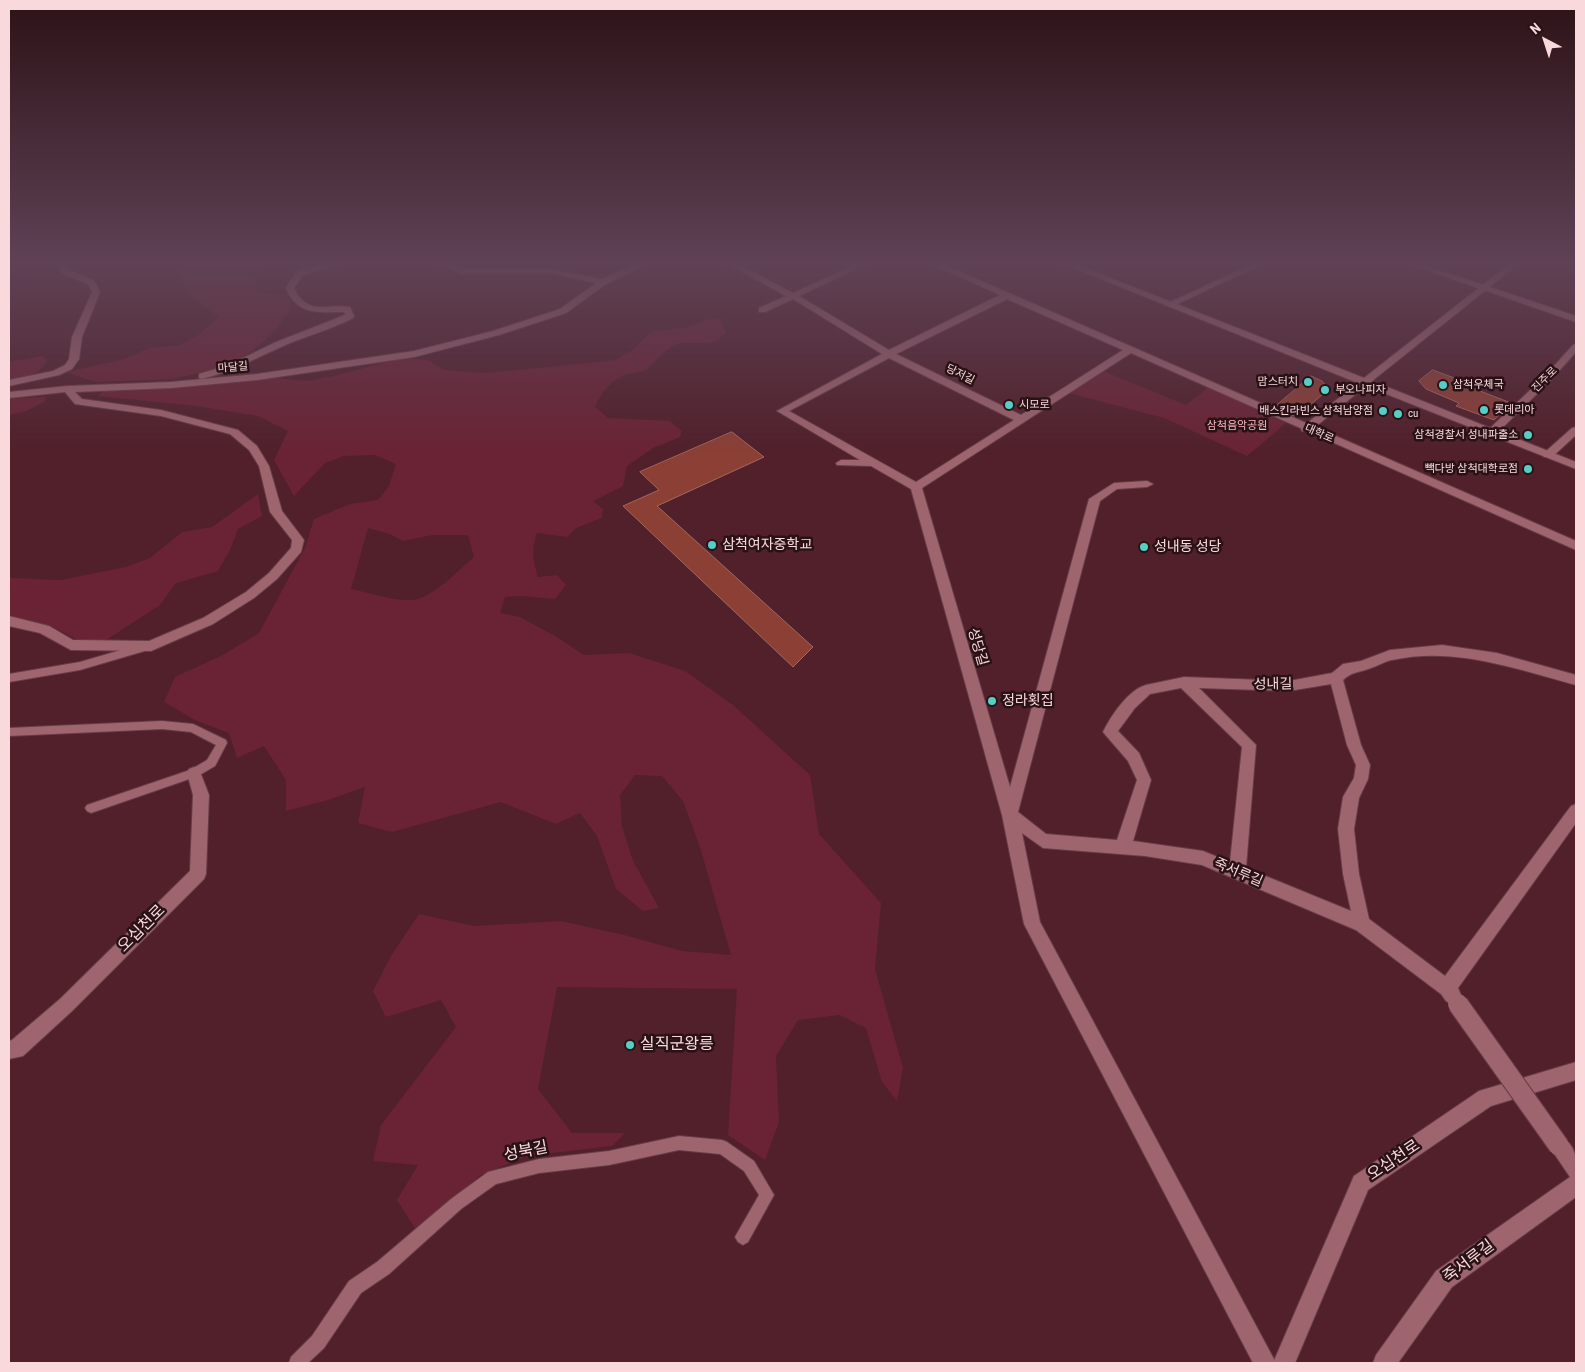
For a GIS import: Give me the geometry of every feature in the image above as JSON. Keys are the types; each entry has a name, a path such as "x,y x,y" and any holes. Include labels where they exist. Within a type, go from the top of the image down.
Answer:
{"street":[{"path":"9,383 56,373 69,367 74,359 77,337 82,326"},
{"path":"171,385 232,367 279,344 328,326"},
{"name":"마달길","path":"9,395 67,389 171,385 257,377 414,354 517,326"},
{"name":"당저길","path":"843,326 889,354 1020,419"},
{"path":"945,326 782,410 916,487 1131,349"},
{"name":"대학로","path":"1078,326 1306,429 1576,546"},
{"path":"1221,326 1576,466"},
{"path":"1306,429 1438,326"},
{"name":"진주로","path":"1491,433 1576,348"},
{"path":"9,621 44,629 71,645 151,646 208,621 250,595 273,576 297,549 298,540 276,512 264,466 253,448 234,432 161,413 79,402 67,389"},
{"path":"1548,455 1576,430"},
{"path":"841,462 873,462"},
{"path":"1010,815 1096,499 1114,486 1147,484"},
{"name":"성당길","path":"916,487 1010,815 1032,924 1265,1363"},
{"name":"성내길","path":"1123,847 1144,780 1134,757 1110,732 1130,704 1146,690 1184,682 1289,686 1336,678 1348,668 1362,666 1390,655 1442,650 1497,658 1576,680"},
{"path":"1336,678 1354,745 1363,765 1362,779 1351,798 1346,829 1351,874 1362,924"},
{"path":"1184,682 1249,745 1237,873"},
{"name":"오십천로","path":"9,1050 16,1049 66,1005 198,874 201,795 194,773"},
{"path":"1448,988 1576,811"},
{"name":"죽서루길","path":"1010,815 1043,841 1123,847 1203,858 1362,924 1448,988 1576,1170"},
{"name":"오십천로","path":"1284,1363 1361,1184 1486,1098 1576,1071"},
{"name":"죽서루길","path":"1384,1363 1444,1279 1576,1185"}],"lane":[{"path":"9,678 80,666 151,646"},
{"path":"9,732 162,725 193,728 222,743 211,763 194,773 91,808"},
{"name":"성북길","path":"297,1363 318,1342 356,1287 384,1268 456,1204 493,1176 539,1166 609,1158 679,1143 722,1147 749,1166 767,1195 743,1237"}],"green space":[{"path":"208,326 278,326 245,357 227,366 173,379 96,382 66,372 121,360 150,348 180,345 198,335"},
{"path":"690,326 723,326 726,332 716,341 680,343 671,347 646,370 620,377 614,381 605,389 595,407 608,418 670,421 682,431 680,437 653,448 627,466 623,486 593,501 603,509 602,518 576,528 567,537 537,533 533,555 538,577 557,575 566,585 555,599 521,596 505,597 500,613 520,617 555,636 584,655 629,653 685,671 733,705 810,775 819,834 881,903 875,969 903,1068 897,1101 882,1082 866,1028 840,1015 798,1020 776,1056 779,1122 765,1160 728,1135 737,989 557,987 538,1089 572,1133 625,1133 612,1146 527,1156 481,1175 416,1230 397,1200 418,1165 373,1161 381,1125 456,1027 441,1000 386,1017 373,991 391,956 419,914 474,926 561,921 624,935 682,951 731,955 700,847 683,801 662,776 635,775 620,795 622,826 633,861 659,908 643,911 616,889 597,836 580,813 556,824 501,802 392,832 358,823 365,787 328,800 286,811 286,780 264,746 237,758 229,733 197,721 164,702 175,677 223,655 259,633 305,548 314,519 350,504 378,500 389,486 396,464 375,455 344,456 325,463 294,496 274,460 288,431 258,416 196,406 98,396 103,391 219,384 275,378 307,381 334,376 401,358 428,360 444,370 485,373 599,362 615,360 630,352 651,332","holes":["368,528 390,534 403,541 432,535 468,535 474,557 437,589 428,595 413,600 398,599 351,589"]},
{"path":"43,356 47,361 36,373 9,380 9,362"},
{"name":"삼척음악공원","path":"1103,371 1186,405 1209,387 1286,423 1247,456 1164,418 1069,393"},
{"path":"46,397 44,402 26,411 9,415 9,399"},
{"path":"258,494 262,516 238,529 230,550 218,571 176,583 160,605 103,642 76,639 53,627 9,615 9,576 12,578 60,580 126,567 150,558 182,532 212,527"}],"building":[{"path":"1433,370 1465,382 1462,384 1511,403 1494,420 1456,406 1459,403 1426,389 1419,381"},
{"path":"1311,376 1322,381 1329,389 1296,417 1275,407"},
{"path":"732,432 764,457 657,506 813,647 793,667 623,506 659,490 640,472"}],"place":[{"name":"맘스터치","path":"1308,382"},
{"name":"삼척우체국","path":"1443,385"},
{"name":"부오나피자","path":"1325,390"},
{"name":"시모로","path":"1009,405"},
{"name":"롯데리아","path":"1484,410"},
{"name":"배스킨라빈스 삼척남양점","path":"1383,411"},
{"name":"cu","path":"1398,414"},
{"name":"삼척경찰서 성내파출소","path":"1528,435"},
{"name":"빽다방 삼척대학로점","path":"1528,469"},
{"name":"삼척여자중학교","path":"712,545"},
{"name":"성내동 성당","path":"1144,547"},
{"name":"정라횟집","path":"992,701"},
{"name":"실직군왕릉","path":"630,1045"}]}
